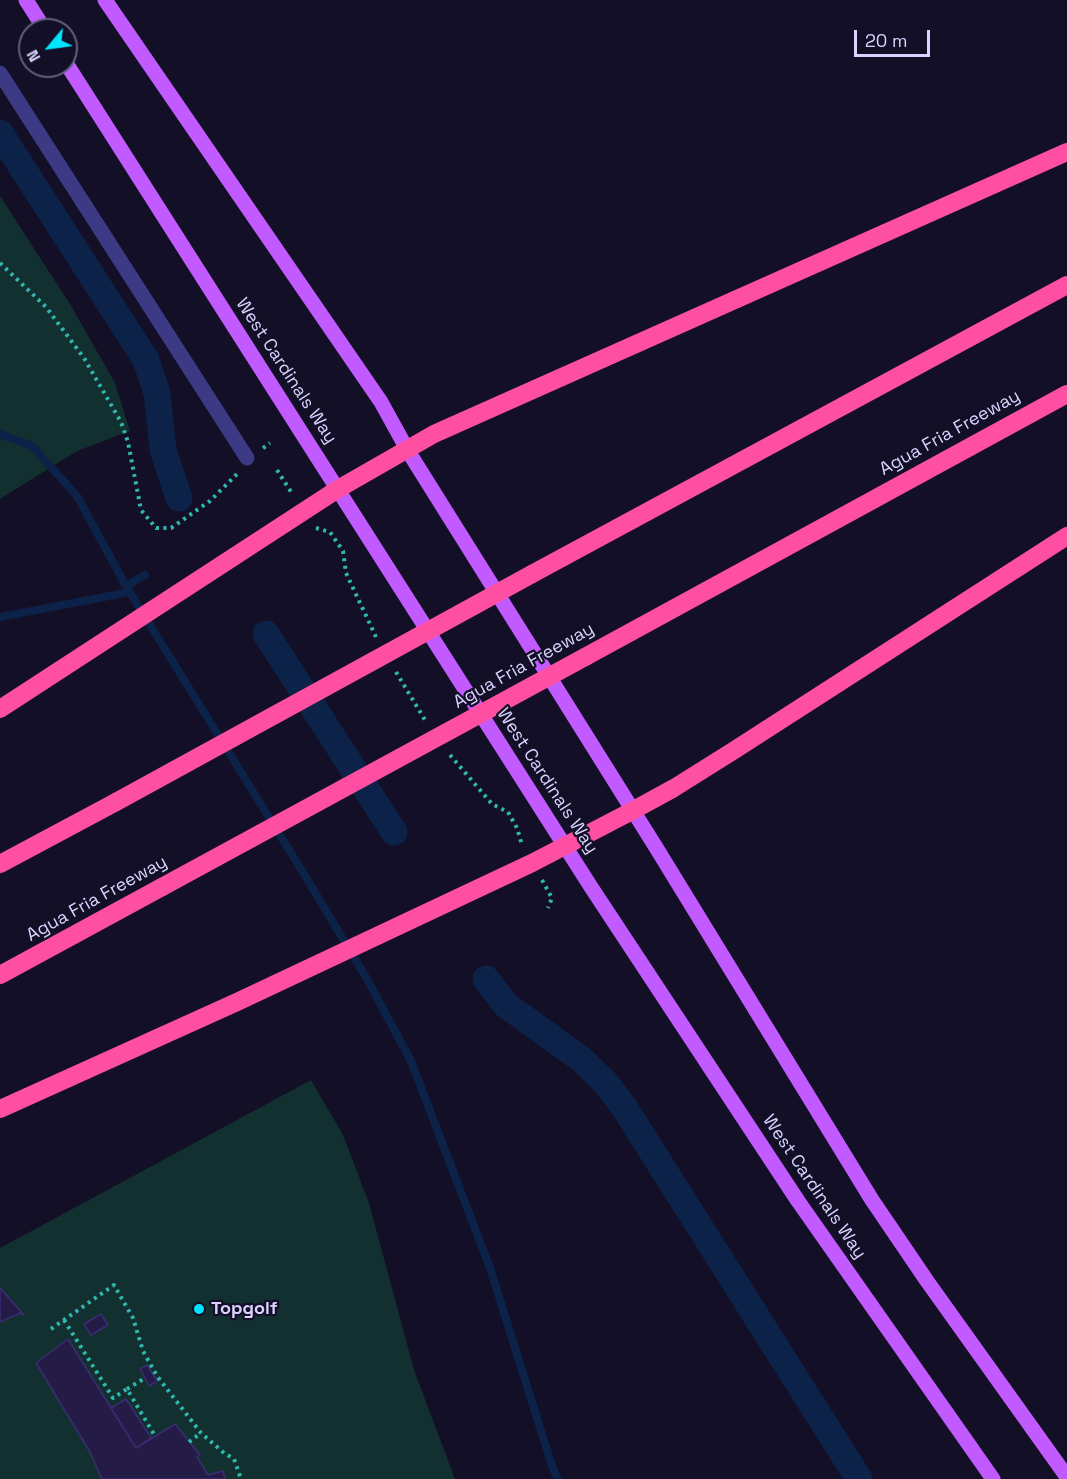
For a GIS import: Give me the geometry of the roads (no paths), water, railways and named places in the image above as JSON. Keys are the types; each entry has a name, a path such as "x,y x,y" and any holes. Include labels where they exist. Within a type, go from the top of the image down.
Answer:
{"highway":[{"path":"0,709 338,489 408,451 434,434 1067,152"},
{"path":"0,864 1067,285"},
{"name":"Agua Fria Freeway","path":"0,975 1067,394"},
{"path":"0,1110 237,1002 515,870 632,811 733,751 1067,536"}],"main road":[{"path":"26,0 37,18"},
{"path":"105,0 381,402 408,451 872,1200 933,1290 1067,1477"},
{"name":"West Cardinals Way","path":"76,78 564,846 798,1201 993,1479"}],"lane":[{"path":"0,74 247,458"}],"waterway":[{"path":"0,133 146,360 157,393 163,450 179,498"},
{"path":"0,434 32,446 77,496 126,586 367,979 411,1061 490,1268 558,1479"},
{"path":"126,586 145,575"},
{"path":"0,617 130,592"},
{"path":"266,634 394,832"},
{"path":"486,979 506,1005 581,1059 604,1081 624,1107 859,1479"}],"place":[{"name":"Topgolf","path":"199,1309"}]}
